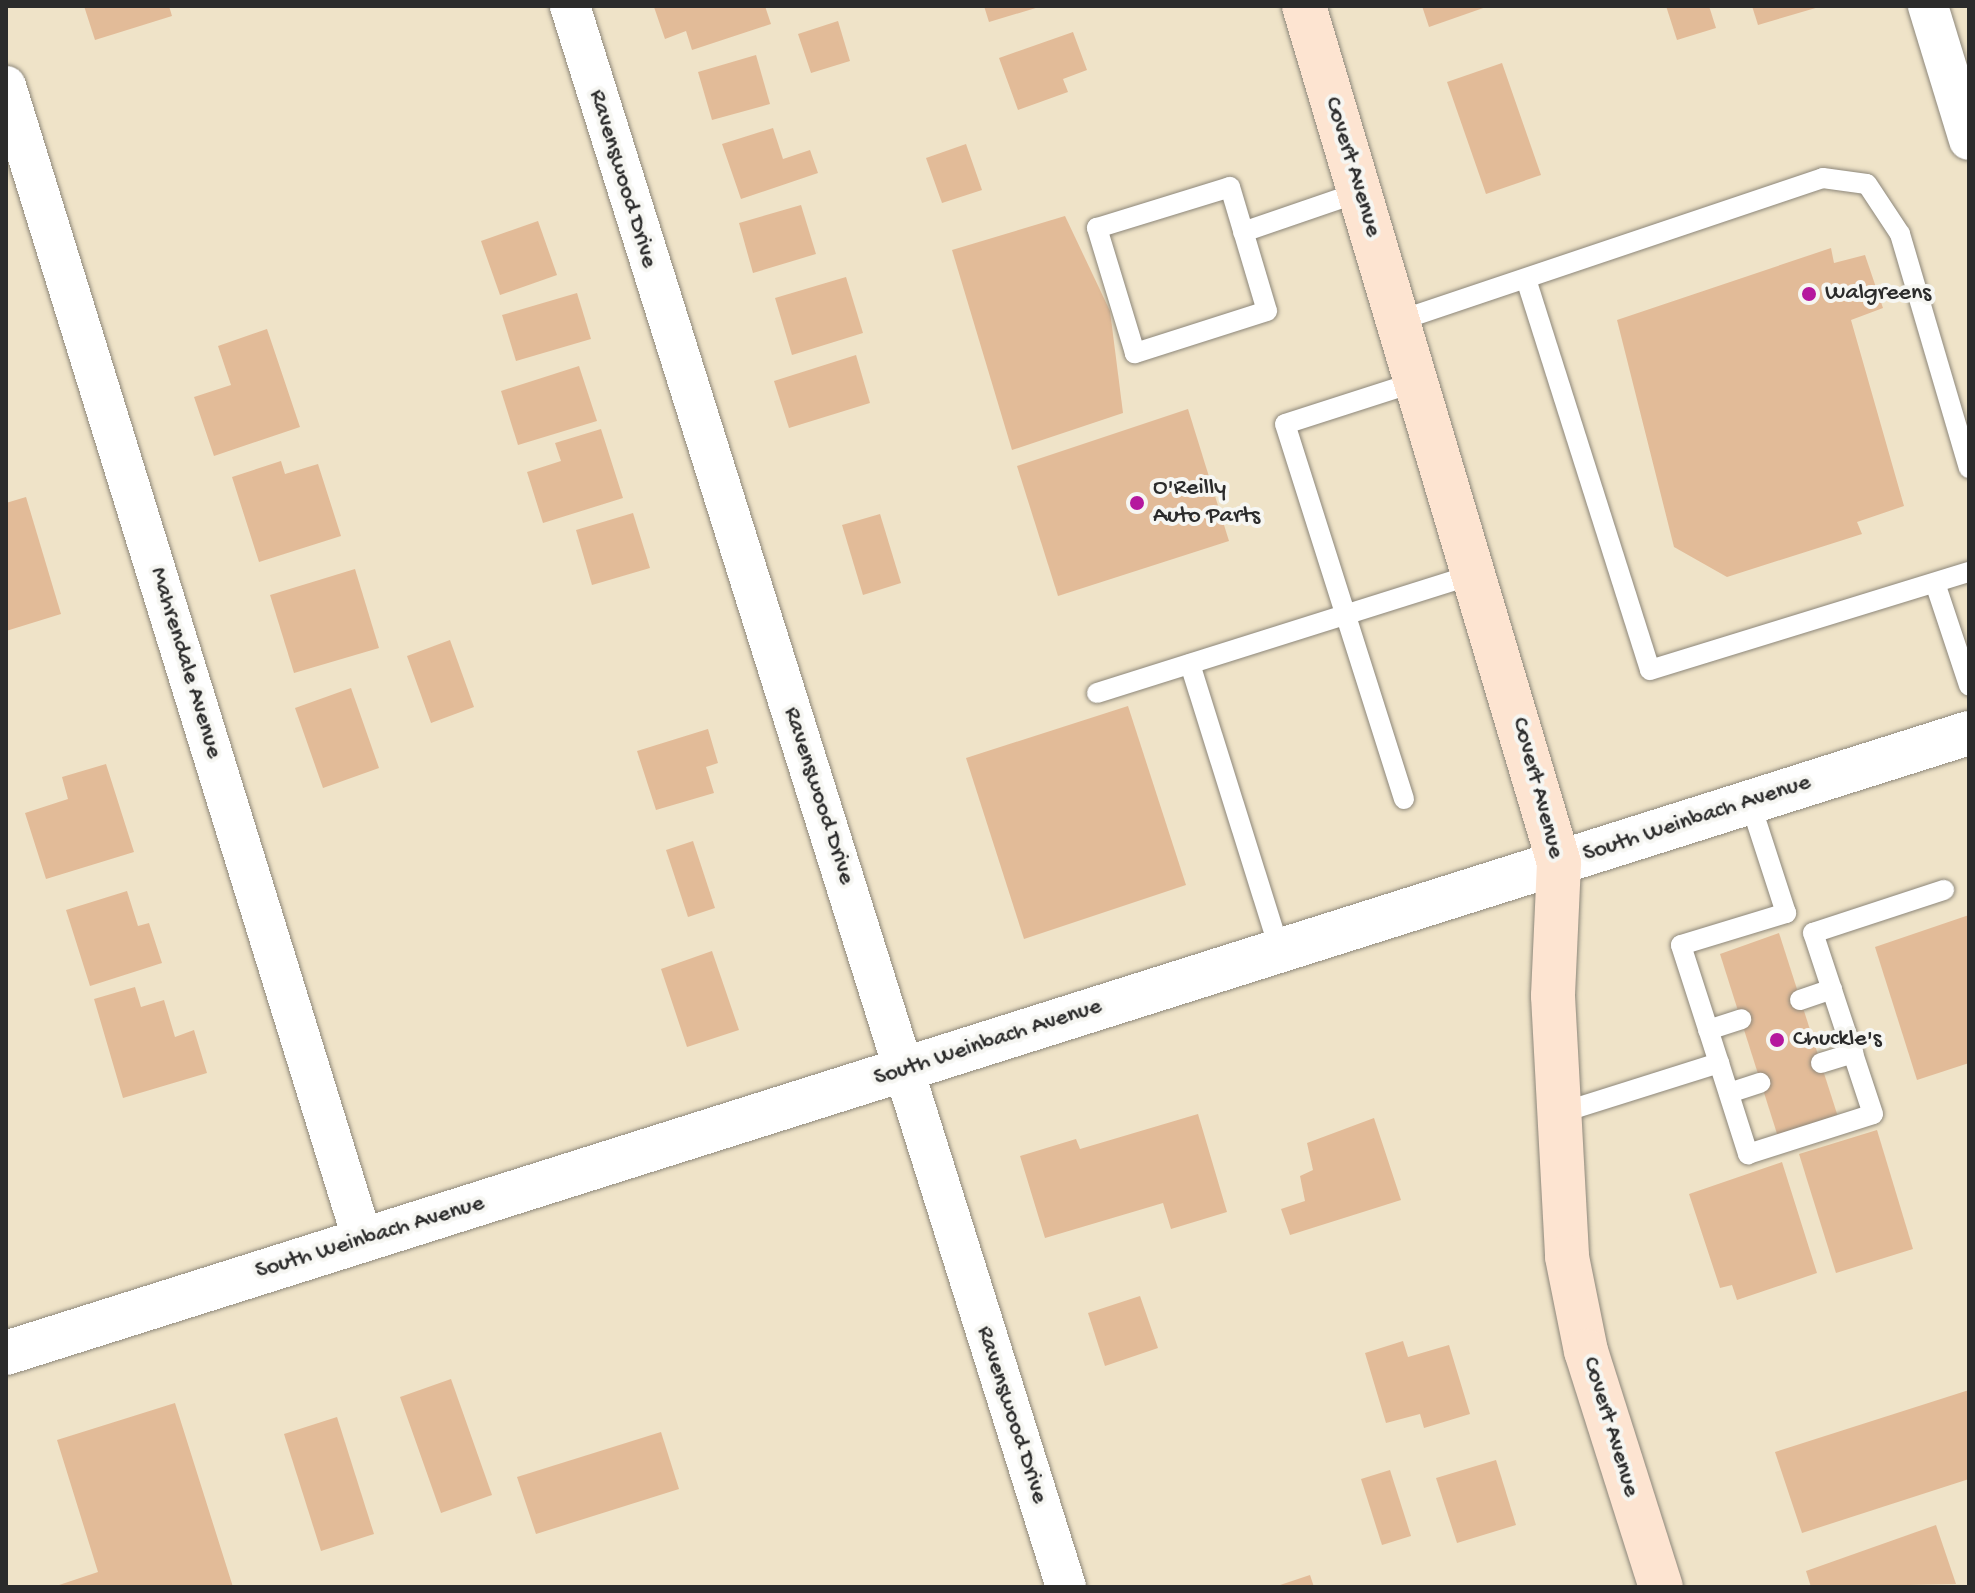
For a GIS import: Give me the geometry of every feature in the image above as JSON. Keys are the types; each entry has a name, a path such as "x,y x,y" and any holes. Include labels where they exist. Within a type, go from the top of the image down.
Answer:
{"main road":[{"name":"Covert Avenue","path":"1304,6 1559,863 1557,1114 1561,1211 1586,1351 1661,1587"}],"street":[{"name":"Ravenswood Drive","path":"570,6 1066,1587"},
{"path":"1928,6 1969,140"},
{"name":"Mahrendale Avenue","path":"6,86 363,1241"},
{"name":"South Weinbach Avenue","path":"6,1353 1969,733"}],"lane":[{"path":"1398,321 1823,178 1867,184 1900,234 1969,468"},
{"path":"1230,187 1243,232 1267,311 1135,353 1097,228 1230,187"},
{"path":"1243,232 1360,192"},
{"path":"1526,279 1650,670 1969,572"},
{"path":"1404,799 1285,424 1416,382"},
{"path":"1097,693 1475,574"},
{"path":"1935,583 1969,685"},
{"path":"1190,664 1280,951"},
{"path":"1750,802 1786,913 1813,933 1873,1114 1748,1154 1681,945 1786,913"},
{"path":"1813,933 1944,890"},
{"path":"1800,1000 1832,989"},
{"path":"1708,1030 1741,1019"},
{"path":"1821,1063 1853,1053"},
{"path":"1557,1114 1719,1063"},
{"path":"1729,1093 1760,1083"}],"building":[{"path":"84,6 169,6 172,16 95,40"},
{"path":"765,6 771,24 692,50 686,31 665,39 654,7"},
{"path":"984,6 1039,6 1039,7 989,22"},
{"path":"1422,6 1489,6 1429,27"},
{"path":"1666,6 1709,6 1716,28 1677,40"},
{"path":"1752,6 1819,6 1819,7 1758,25"},
{"path":"838,21 850,61 811,73 798,34"},
{"path":"1073,32 1087,70 1063,79 1068,92 1018,110 999,58"},
{"path":"756,55 770,104 712,120 698,72"},
{"path":"1502,63 1541,175 1486,194 1447,82"},
{"path":"773,128 783,159 810,150 818,173 741,199 722,144"},
{"path":"966,144 982,190 942,203 926,158"},
{"path":"801,205 816,254 753,273 739,223"},
{"path":"1065,216 1110,311 1123,413 1012,450 952,250"},
{"path":"538,221 557,275 500,295 481,241"},
{"name":"Walgreens","path":"1831,248 1834,263 1865,255 1883,308 1851,320 1904,506 1857,522 1862,534 1727,577 1674,547 1617,320"},
{"path":"846,277 863,333 792,355 775,298"},
{"path":"577,293 591,339 516,361 502,315"},
{"path":"267,329 300,427 214,456 194,397 231,385 218,346"},
{"path":"856,355 870,403 789,428 774,381"},
{"path":"579,366 597,421 518,445 501,391"},
{"path":"1188,409 1229,541 1058,596 1017,466"},
{"path":"601,429 623,498 543,523 527,472 561,461 555,443"},
{"path":"281,461 285,474 318,464 341,536 259,562 232,477"},
{"path":"26,497 61,614 6,631 6,503"},
{"path":"633,513 650,568 592,585 576,530"},
{"path":"880,514 901,583 863,595 842,525"},
{"path":"355,569 379,648 294,673 270,595"},
{"path":"450,640 474,707 431,723 407,656"},
{"path":"351,688 379,768 323,788 295,708"},
{"path":"1128,706 1186,885 1024,939 966,758"},
{"path":"708,729 718,763 706,767 714,793 656,810 637,751"},
{"path":"106,764 134,852 46,879 25,813 68,799 62,777"},
{"path":"693,841 715,908 688,917 666,850"},
{"path":"127,891 138,926 149,923 162,963 90,986 66,910"},
{"path":"1969,915 1969,1063 1917,1080 1875,947"},
{"path":"1779,933 1839,1120 1779,1140 1720,954"},
{"path":"712,951 739,1030 687,1047 661,969"},
{"path":"135,987 141,1007 164,1000 175,1037 194,1030 207,1073 123,1098 94,999"},
{"path":"1198,1114 1227,1212 1171,1229 1163,1203 1045,1238 1020,1156 1076,1139 1080,1149"},
{"path":"1374,1118 1401,1200 1290,1235 1281,1209 1305,1201 1300,1176 1313,1170 1307,1143"},
{"path":"1877,1130 1913,1249 1836,1273 1799,1154"},
{"path":"1782,1162 1817,1273 1737,1300 1732,1285 1720,1288 1689,1194"},
{"path":"1140,1296 1158,1348 1105,1366 1088,1313"},
{"path":"1403,1341 1408,1357 1449,1345 1470,1414 1424,1428 1420,1414 1386,1423 1365,1353"},
{"path":"451,1379 492,1495 441,1513 400,1397"},
{"path":"1969,1390 1969,1479 1802,1533 1775,1452"},
{"path":"175,1403 233,1587 53,1587 98,1572 57,1440"},
{"path":"337,1417 374,1534 321,1551 284,1434"},
{"path":"661,1432 679,1489 536,1534 517,1477"},
{"path":"1496,1460 1516,1525 1457,1543 1436,1478"},
{"path":"1390,1470 1411,1536 1382,1545 1361,1479"},
{"path":"1936,1525 1956,1584 1811,1587 1806,1571"},
{"path":"1310,1575 1314,1587 1277,1587 1277,1586"}],"place":[{"name":"Walgreens","path":"1809,294"},
{"name":"O'Reilly Auto Parts","path":"1137,503"},
{"name":"Chuckle's","path":"1777,1040"}]}
